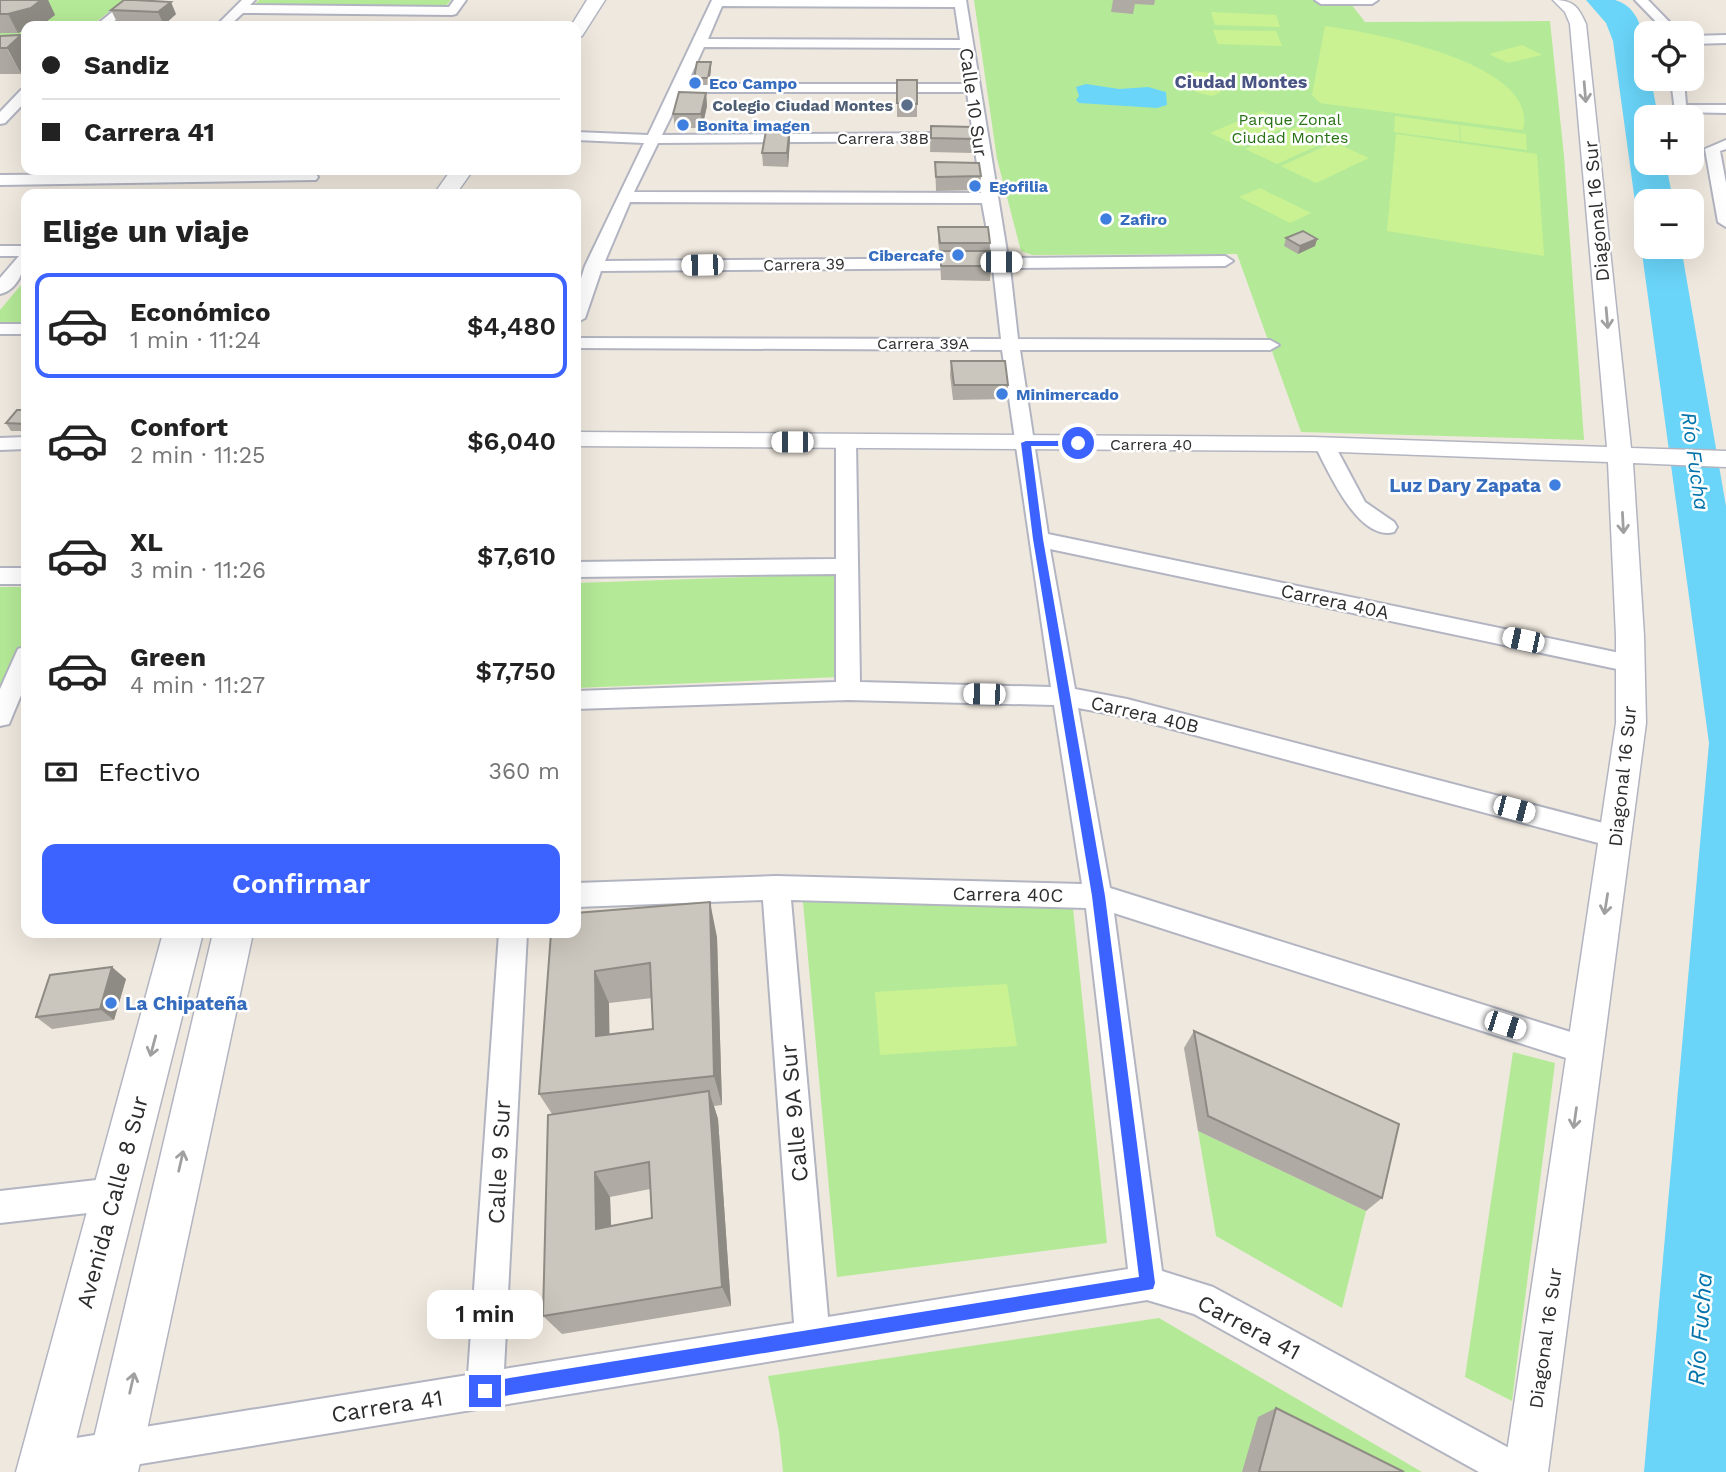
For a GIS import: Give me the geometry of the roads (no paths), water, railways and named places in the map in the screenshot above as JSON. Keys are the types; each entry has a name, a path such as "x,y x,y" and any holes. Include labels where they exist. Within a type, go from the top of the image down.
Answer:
{"main road":[{"path":"581,24 596,0"},
{"name":"Avenida Calle 8 Sur","path":"44,1466 182,938"},
{"path":"114,1461 232,938"}],"street":[{"path":"107,21 134,0"},
{"path":"227,21 245,4 452,11 460,0"},
{"path":"1321,0 1371,0"},
{"name":"Diagonal 16 Sur","path":"1526,1472 1631,723 1633,455 1578,24 1572,10 1560,0"},
{"path":"1641,0 1662,21"},
{"path":"581,303 593,266 651,138 679,88 718,1 960,1"},
{"name":"Calle 10 Sur","path":"960,1 1001,262 1038,539 1098,896 1147,1283"},
{"path":"1704,40 1726,39"},
{"path":"701,43 966,44"},
{"path":"679,88 972,88"},
{"path":"1678,91 1679,109 1726,108"},
{"path":"0,120 21,98"},
{"name":"Carrera 38B","path":"581,136 980,137"},
{"path":"1719,147 1726,222"},
{"path":"0,180 82,175"},
{"path":"301,189 314,175"},
{"path":"625,197 989,198"},
{"path":"0,251 21,251"},
{"name":"Carrera 39","path":"593,266 1225,261"},
{"path":"0,289 21,263"},
{"path":"0,329 21,329"},
{"name":"Carrera 39A","path":"581,342 1270,345"},
{"name":"Carrera 40","path":"581,439 846,443 1324,444 1726,459"},
{"path":"0,444 21,443"},
{"path":"846,443 848,691"},
{"path":"1324,444 1357,506 1387,527"},
{"name":"Carrera 40A","path":"1038,539 1631,663"},
{"path":"581,569 848,566"},
{"path":"0,576 21,576"},
{"path":"0,717 21,667"},
{"name":"Carrera 40B","path":"581,700 848,691 1065,696 1127,708 1617,837"},
{"name":"Carrera 40C","path":"581,895 776,888 1098,896 1585,1050"},
{"name":"Calle 9A Sur","path":"776,888 812,1338"},
{"name":"Calle 9 Sur","path":"485,1391 513,938"},
{"path":"0,1207 114,1194"},
{"name":"Carrera 41","path":"44,1466 114,1461 485,1391 1147,1283 1201,1298 1516,1472"}],"water":[{"path":"1586,0 1615,0 1633,12 1638,21 1634,21 1634,91 1653,91 1656,105 1634,105 1634,175 1668,175 1671,189 1634,189 1634,195 1613,41 1606,23"},
{"path":"1086,84 1119,89 1148,87 1166,92 1167,105 1157,108 1079,103 1076,100 1079,96 1076,87"},
{"name":"Río Fucha","path":"1643,259 1683,259 1726,506 1726,1472 1644,1472 1709,743"}],"place":[{"name":"Eco Campo","path":"695,83"},
{"name":"Colegio Ciudad Montes","path":"907,105"},
{"name":"Bonita imagen","path":"683,125"},
{"name":"Egofilia","path":"975,186"},
{"name":"Zafiro","path":"1106,219"},
{"name":"Cibercafe","path":"958,255"},
{"name":"Minimercado","path":"1002,394"},
{"name":"Luz Dary Zapata","path":"1555,485"},
{"name":"La Chipateña","path":"111,1003"}],"district":[{"name":"Ciudad Montes","path":"1241,82"}],"park label":[{"name":"Parque Zonal Ciudad Montes","path":"1290,128"}]}
